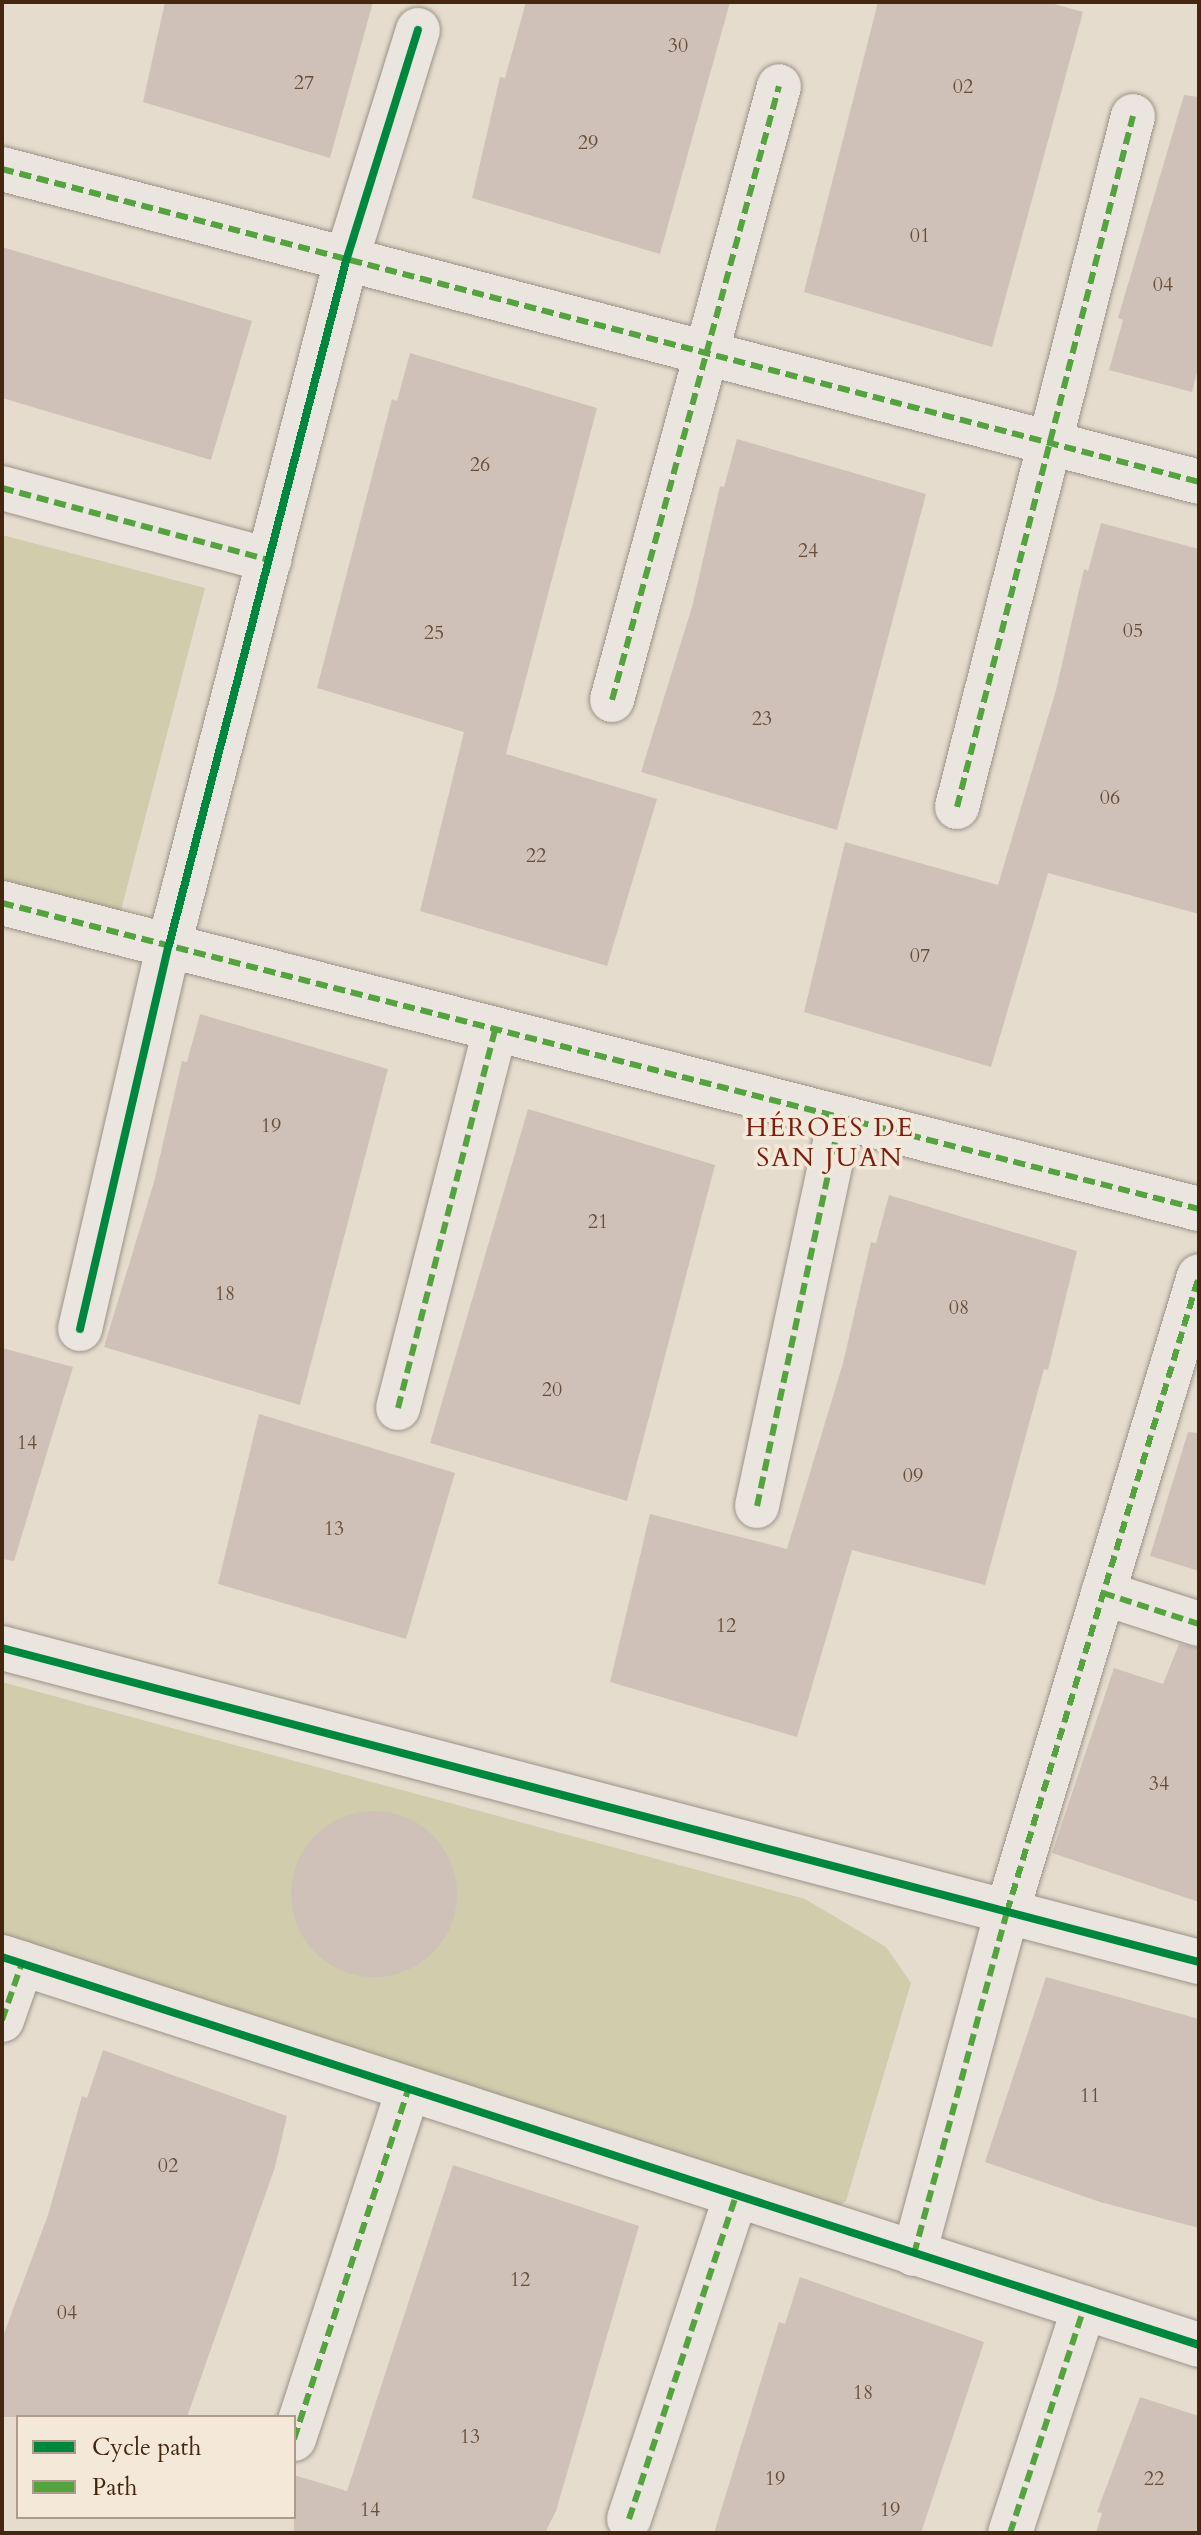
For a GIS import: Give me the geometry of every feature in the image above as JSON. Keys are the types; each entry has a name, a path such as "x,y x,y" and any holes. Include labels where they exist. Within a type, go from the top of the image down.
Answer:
{"street":[{"path":"80,1329 169,945 346,261 418,30"},
{"path":"612,700 704,351 779,86"},
{"path":"957,807 1133,116"},
{"path":"2,169 346,261 704,351 1051,446 1199,482"},
{"path":"2,488 269,560"},
{"path":"2,903 1199,1209"},
{"path":"398,1408 495,1029"},
{"path":"757,1506 840,1118"},
{"path":"914,2254 1007,1912 1199,1276"},
{"path":"1103,1593 1199,1624"},
{"path":"2,1648 1199,1962"},
{"path":"2,2020 12,1960 1199,2345"},
{"path":"296,2433 408,2090"},
{"path":"629,2519 736,2196"},
{"path":"1010,2533 1084,2308"}],"shaded area":[{"path":"2,535 205,588 119,918 2,888"},
{"path":"2,1682 805,1899 886,1947 911,1983 846,2201 831,2211 2,1944"}],"building":[{"path":"165,2 373,2 330,158 143,102"},
{"path":"526,2 730,2 660,254 472,198 500,77 505,78"},
{"path":"878,2 1047,2 1083,12 992,347 804,292"},
{"path":"1184,95 1199,97 1199,365 1192,392 1109,370 1123,320 1118,318"},
{"path":"2,247 252,321 211,460 2,398"},
{"path":"410,353 597,408 506,754 657,799 607,966 420,911 464,732 317,688 392,399 397,401"},
{"path":"737,439 926,494 837,830 641,772 692,607 720,486 724,487"},
{"path":"1101,523 1199,549 1199,914 1048,873 991,1067 804,1012 845,842 998,885 1056,690 1084,569 1088,571"},
{"path":"200,1014 388,1069 300,1405 104,1347 154,1182 182,1061 187,1062"},
{"path":"528,1109 715,1165 627,1501 430,1443"},
{"path":"889,1195 1077,1251 1048,1370 1044,1369 985,1585 852,1550 797,1737 610,1682 650,1514 787,1549 843,1363 871,1242 876,1243"},
{"path":"2,1348 73,1367 14,1561 2,1559"},
{"path":"259,1414 455,1473 406,1639 218,1584"},
{"path":"1188,1432 1199,1433 1199,1571 1150,1556"},
{"path":"1179,1644 1199,1648 1199,1902 1052,1853 1114,1668 1163,1684"},
{"path":"374,1811 406,1817 433,1835 451,1862 457,1894 451,1926 433,1953 406,1971 374,1977 342,1971 315,1953 297,1926 291,1894 297,1862 315,1835 342,1817"},
{"path":"1046,1977 1199,2019 1199,2228 1100,2202 985,2162"},
{"path":"103,2050 287,2116 275,2167 188,2415 2,2417 2,2339 48,2215 82,2096 87,2098"},
{"path":"453,2165 639,2226 556,2511 545,2533 294,2533 296,2476 347,2491"},
{"path":"800,2277 984,2342 921,2533 714,2533 779,2322 785,2324"},
{"path":"1140,2397 1199,2416 1199,2533 1096,2533 1102,2513 1097,2512"}],"marked path":[{"path":"612,700 779,86"},
{"path":"957,807 1133,116"},
{"path":"2,169 1199,482"},
{"path":"2,488 269,560"},
{"path":"2,903 1199,1209"},
{"path":"398,1408 495,1029"},
{"path":"757,1506 840,1118"},
{"path":"914,2254 1007,1912 1199,1276"},
{"path":"1103,1593 1199,1624"},
{"path":"2,2020 22,1963"},
{"path":"296,2433 408,2090"},
{"path":"629,2519 736,2196"},
{"path":"1010,2533 1084,2308"}],"cycle path":[{"path":"80,1329 169,945 346,261 418,30"},
{"path":"2,1648 1199,1962"},
{"path":"2,1957 1199,2345"}],"district":[{"name":"HÉROES DE SAN JUAN","path":"830,1143"}]}
